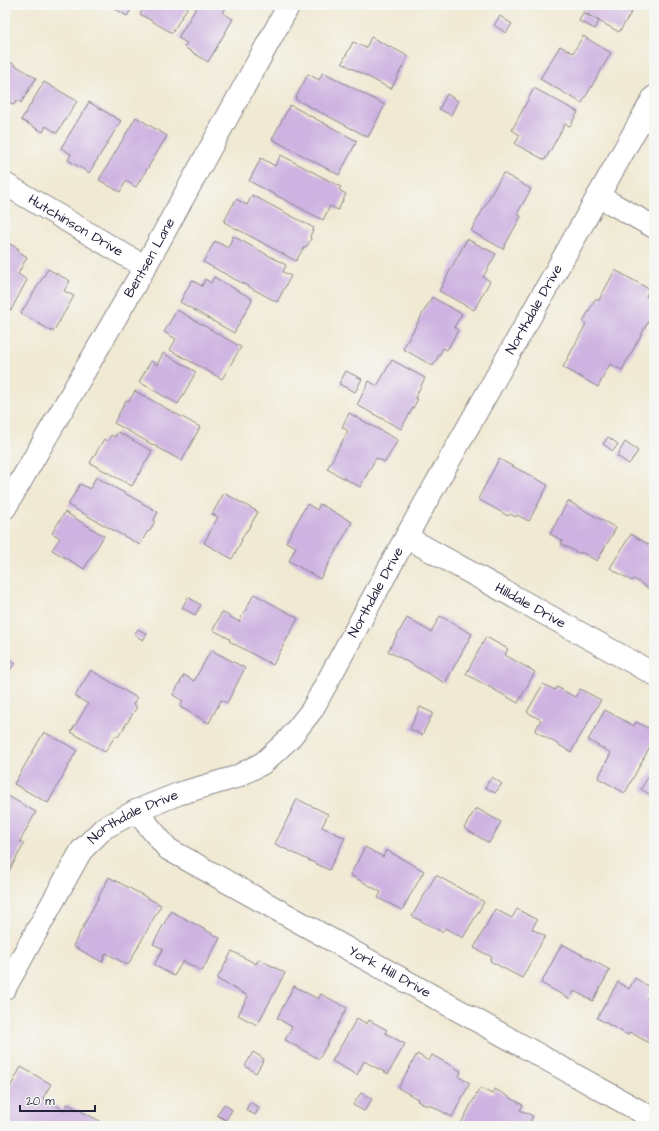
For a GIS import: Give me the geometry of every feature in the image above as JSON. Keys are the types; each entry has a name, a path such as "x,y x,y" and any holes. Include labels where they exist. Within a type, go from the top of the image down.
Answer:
{"street":[{"name":"Bentsen Lane","path":"5,508 146,267 289,5"},
{"name":"Northdale Drive","path":"5,988 81,852 104,828 136,811 178,794 236,777 263,763 289,739 312,710 406,537 654,97"},
{"name":"Hutchinson Drive","path":"5,184 146,267"},
{"path":"598,196 654,227"},
{"name":"Hilldale Drive","path":"406,537 654,674"},
{"name":"York Hill Drive","path":"136,811 168,849 654,1118"}],"building":[{"path":"109,5 134,5 127,16"},
{"path":"145,5 189,5 172,33 140,14"},
{"path":"198,5 227,5 223,13 233,19 208,62 184,47 187,43 178,38"},
{"path":"587,5 636,5 619,32 583,12"},
{"path":"583,13 599,21 595,29 579,21"},
{"path":"500,16 512,24 506,33 494,25"},
{"path":"583,36 611,53 582,103 540,79 560,46 573,53"},
{"path":"371,37 408,56 391,89 342,63 353,42 366,48"},
{"path":"5,59 36,78 21,103 17,100 14,105 8,102 5,108"},
{"path":"323,72 385,105 368,137 295,99 308,74 319,80"},
{"path":"44,82 77,101 57,133 46,126 43,132 21,120"},
{"path":"534,88 578,112 570,126 565,124 545,160 515,144 520,135 512,130"},
{"path":"447,94 458,101 451,115 439,109"},
{"path":"89,102 121,121 89,173 68,160 71,154 61,148"},
{"path":"290,105 357,141 339,175 272,139"},
{"path":"136,117 167,136 136,187 126,181 120,192 99,180"},
{"path":"281,155 341,187 339,190 346,194 338,210 330,206 323,220 249,181 261,158 275,166"},
{"path":"503,173 531,189 517,214 521,216 503,249 471,231"},
{"path":"252,195 314,228 310,236 311,239 307,246 304,247 296,261 224,222 236,199 247,205"},
{"path":"233,236 286,265 283,272 291,276 277,302 203,262 215,241 228,248"},
{"path":"467,239 496,254 483,277 490,281 474,310 439,291"},
{"path":"6,242 19,249 18,251 27,257 18,274 27,280 11,310 5,307"},
{"path":"48,269 70,281 64,291 74,296 53,332 21,313"},
{"path":"615,270 649,289 646,296 654,301 654,311 622,370 610,364 598,387 563,367 586,324 583,322 595,299 599,300"},
{"path":"214,277 252,300 234,333 180,302 192,280 202,286 205,279 211,283"},
{"path":"432,297 462,314 454,327 458,330 447,350 443,348 433,366 403,349"},
{"path":"177,310 241,347 222,379 170,350 176,339 164,332"},
{"path":"163,353 196,372 178,404 139,382 151,361 157,365"},
{"path":"392,360 425,378 415,398 418,399 401,429 357,405 369,381 377,386"},
{"path":"346,371 362,379 355,392 339,384"},
{"path":"135,391 200,427 182,461 114,423 126,400 129,401"},
{"path":"349,413 398,440 385,462 376,458 360,487 327,469 348,431 342,427"},
{"path":"118,432 152,451 132,486 90,463 104,439 107,441 111,435 115,437"},
{"path":"608,437 618,444 613,451 603,444"},
{"path":"625,442 638,451 629,464 617,456"},
{"path":"499,459 548,485 529,521 517,515 516,517 510,514 508,516 478,499"},
{"path":"96,477 158,512 150,531 147,532 140,545 68,505 80,484 90,489"},
{"path":"224,493 258,512 241,540 232,559 204,543 218,517 212,514"},
{"path":"568,501 616,528 597,561 581,552 580,554 561,544 563,541 550,534"},
{"path":"307,504 317,510 320,504 352,522 320,579 289,561 296,547 286,542"},
{"path":"65,512 104,536 84,569 52,550 60,538 52,533"},
{"path":"631,534 654,548 654,592 634,579 632,581 610,568"},
{"path":"254,594 298,618 273,665 229,641 230,639 213,630 222,612 239,622"},
{"path":"188,597 201,605 195,615 182,608"},
{"path":"440,616 472,634 445,683 388,651 407,618 431,632"},
{"path":"138,629 147,634 143,640 134,635"},
{"path":"486,637 508,649 505,655 535,672 518,703 466,674"},
{"path":"211,650 245,668 227,703 221,700 209,723 180,707 183,701 173,695 184,675 194,681"},
{"path":"8,658 15,663 8,673 5,671 5,662"},
{"path":"91,670 137,698 133,704 137,707 118,737 116,735 105,752 71,732 88,704 75,696"},
{"path":"543,684 555,690 557,687 575,697 580,689 601,700 571,752 535,731 541,720 527,712"},
{"path":"420,707 433,713 422,735 410,729"},
{"path":"605,710 634,726 636,722 654,731 654,739 625,793 598,778 611,753 588,740"},
{"path":"44,732 77,750 48,803 14,784"},
{"path":"654,767 654,797 641,789"},
{"path":"492,777 502,784 495,793 485,787"},
{"path":"8,796 36,812 20,841 24,844 8,873 5,871 5,802"},
{"path":"297,799 328,814 322,827 345,838 329,870 275,844"},
{"path":"476,808 501,822 489,843 464,828"},
{"path":"365,847 383,857 386,850 424,871 402,910 378,898 381,892 350,875"},
{"path":"436,875 484,902 463,938 445,928 442,932 412,916"},
{"path":"109,877 161,905 128,965 106,953 102,962 73,946"},
{"path":"495,909 512,918 517,909 537,920 532,929 545,936 522,978 490,961 492,957 474,948"},
{"path":"171,911 220,938 202,971 183,961 174,976 154,965 163,949 153,944"},
{"path":"562,944 610,970 593,1001 574,991 570,999 541,983"},
{"path":"232,951 256,964 259,959 285,973 257,1025 238,1015 248,996 217,979"},
{"path":"635,978 653,989 647,998 654,1002 654,1035 649,1043 630,1032 628,1035 597,1018 618,982 629,989"},
{"path":"294,986 318,999 321,994 347,1008 319,1059 285,1040 292,1027 277,1018"},
{"path":"357,1018 367,1024 369,1020 387,1030 385,1033 405,1044 388,1074 364,1061 357,1075 332,1061"},
{"path":"253,1052 264,1059 256,1073 245,1066"},
{"path":"417,1054 429,1061 432,1055 461,1071 459,1077 470,1083 452,1117 428,1104 427,1106 417,1101 418,1099 398,1088"},
{"path":"21,1067 51,1084 43,1098 64,1110 67,1104 100,1121 97,1126 5,1126 5,1097"},
{"path":"480,1088 492,1094 495,1089 523,1105 520,1110 533,1116 528,1126 467,1126 461,1123"},
{"path":"361,1093 372,1099 364,1111 353,1105"},
{"path":"250,1102 259,1108 255,1115 246,1110"},
{"path":"224,1104 232,1110 226,1120 217,1115"}]}
